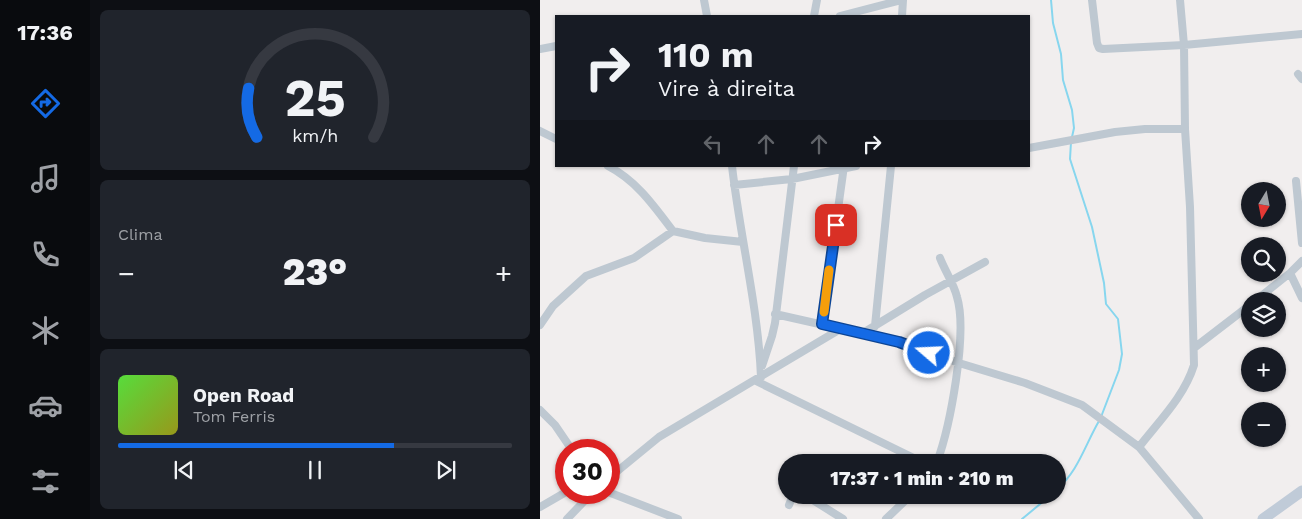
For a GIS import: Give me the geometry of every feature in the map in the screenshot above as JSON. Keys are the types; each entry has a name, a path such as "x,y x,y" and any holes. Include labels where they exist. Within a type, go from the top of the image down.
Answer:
{"street":[{"path":"704,0 707,15"},
{"path":"814,15 817,0"},
{"path":"857,14 903,0 902,15"},
{"path":"1092,0 1099,48 1184,45 1302,34"},
{"path":"1139,447 1189,382 1194,365 1185,129 1184,45 1180,0"},
{"path":"540,49 555,46"},
{"path":"1030,148 1115,132 1145,129 1185,129"},
{"path":"540,131 555,138"},
{"path":"610,167 631,180 642,190 673,231 705,238 743,242"},
{"path":"732,167 755,309 761,367"},
{"path":"759,379 761,367 772,336 776,314 794,167"},
{"path":"734,185 792,179 844,167 822,324"},
{"path":"875,326 891,167"},
{"path":"1296,181 1302,243"},
{"path":"540,325 553,306 586,276 634,258 673,231"},
{"path":"939,454 959,363 960,310 957,296 940,258"},
{"path":"1266,292 1302,261"},
{"path":"863,334 985,262"},
{"path":"1290,273 1302,298"},
{"path":"1194,348 1241,313"},
{"path":"776,314 899,342 1057,394 1082,405 1139,447 1199,519"},
{"path":"620,469 659,437 842,328"},
{"path":"759,379 906,454"},
{"path":"540,410 555,425 565,439"},
{"path":"1263,519 1302,491"},
{"path":"620,497 678,519"},
{"path":"540,507 555,498"},
{"path":"567,519 581,504"},
{"path":"818,504 842,519"},
{"path":"886,519 902,504"}],"waterway":[{"path":"1051,0 1053,23 1061,54 1063,80 1072,110 1074,128 1072,137"},
{"path":"1071,142 1070,159 1092,227 1104,283 1106,304 1118,319 1122,354 1119,370 1101,417"},
{"path":"1066,480 1076,467 1099,421"},
{"path":"1022,519 1040,504"}],"slow traffic":[{"path":"824,312 829,270"}],"route":[{"path":"836,225 822,324 899,342 929,353"}]}
